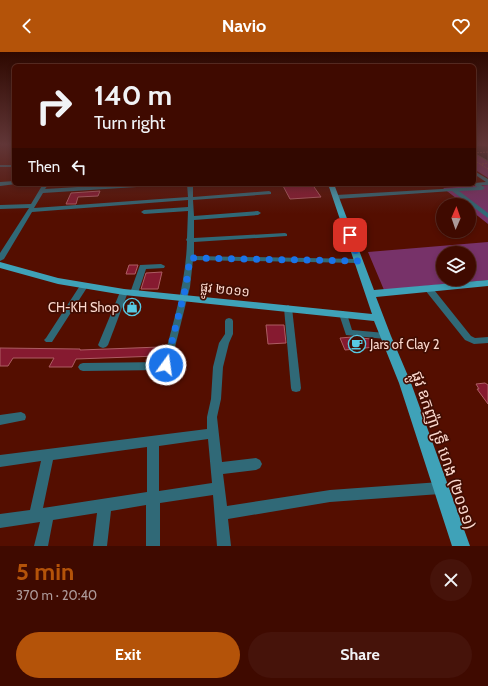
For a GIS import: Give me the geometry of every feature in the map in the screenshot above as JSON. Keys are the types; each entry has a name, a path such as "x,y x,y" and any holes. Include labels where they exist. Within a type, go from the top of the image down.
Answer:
{"main road":[{"name":"ផ្លូវ ឧកញ៉ា ទ្រី ហេង (២០១១)","path":"332,186 385,336 405,383 461,546"},
{"name":"ផ្លូវ ២០១១","path":"0,265 58,281 84,286 379,318"},
{"path":"370,294 488,283"}],"street":[{"path":"476,173 488,182"},
{"path":"336,197 482,188 476,184 488,182"},
{"path":"0,184 12,183"},
{"path":"0,259 45,186"},
{"path":"42,191 121,186"},
{"path":"83,366 166,365 183,297 190,258 190,186"},
{"path":"454,190 488,216"},
{"path":"0,207 31,208 269,193"},
{"path":"144,212 191,209"},
{"path":"191,218 258,213"},
{"path":"190,240 285,235"},
{"path":"190,258 359,261"},
{"path":"102,345 143,267 161,266"},
{"path":"50,340 84,286"},
{"path":"428,288 468,338 474,341 488,340"},
{"path":"288,308 296,388"},
{"path":"343,314 349,333 385,336"},
{"path":"224,546 212,417 216,400 218,367 224,343 229,334 229,321"},
{"path":"0,420 21,417"},
{"path":"0,461 214,433"},
{"path":"153,546 154,441"},
{"path":"41,546 41,515 48,455"},
{"path":"217,469 256,464"},
{"path":"0,521 219,488"},
{"path":"221,514 330,496 440,488"},
{"path":"100,546 105,505"}],"shaded area":[{"path":"476,168 488,168 488,178 476,170"},
{"path":"488,185 488,224 476,215 476,198 456,198 443,188"},
{"path":"488,242 488,280 476,281 476,246 440,246"},
{"path":"436,246 436,285 384,290 368,252"}],"building":[{"path":"283,186 313,186 321,197 290,199"},
{"path":"100,191 98,196 78,197 76,204 66,204 71,193"},
{"path":"129,265 138,265 135,274 126,274"},
{"path":"162,272 158,289 141,289 146,273"},
{"path":"266,325 284,325 286,343 268,344"},
{"path":"352,337 371,339 375,347 345,350 340,338"},
{"path":"160,347 158,356 76,359 72,367 49,367 54,358 13,358 8,366 0,366 0,348 80,350"},
{"path":"485,383 488,385 488,404 477,389 479,389 476,384"}],"place":[{"name":"CH-KH Shop","path":"132,307"},
{"name":"Jars of Clay 2","path":"357,344"}],"route":[{"path":"166,365 186,286 190,258 359,261 350,235"}]}
